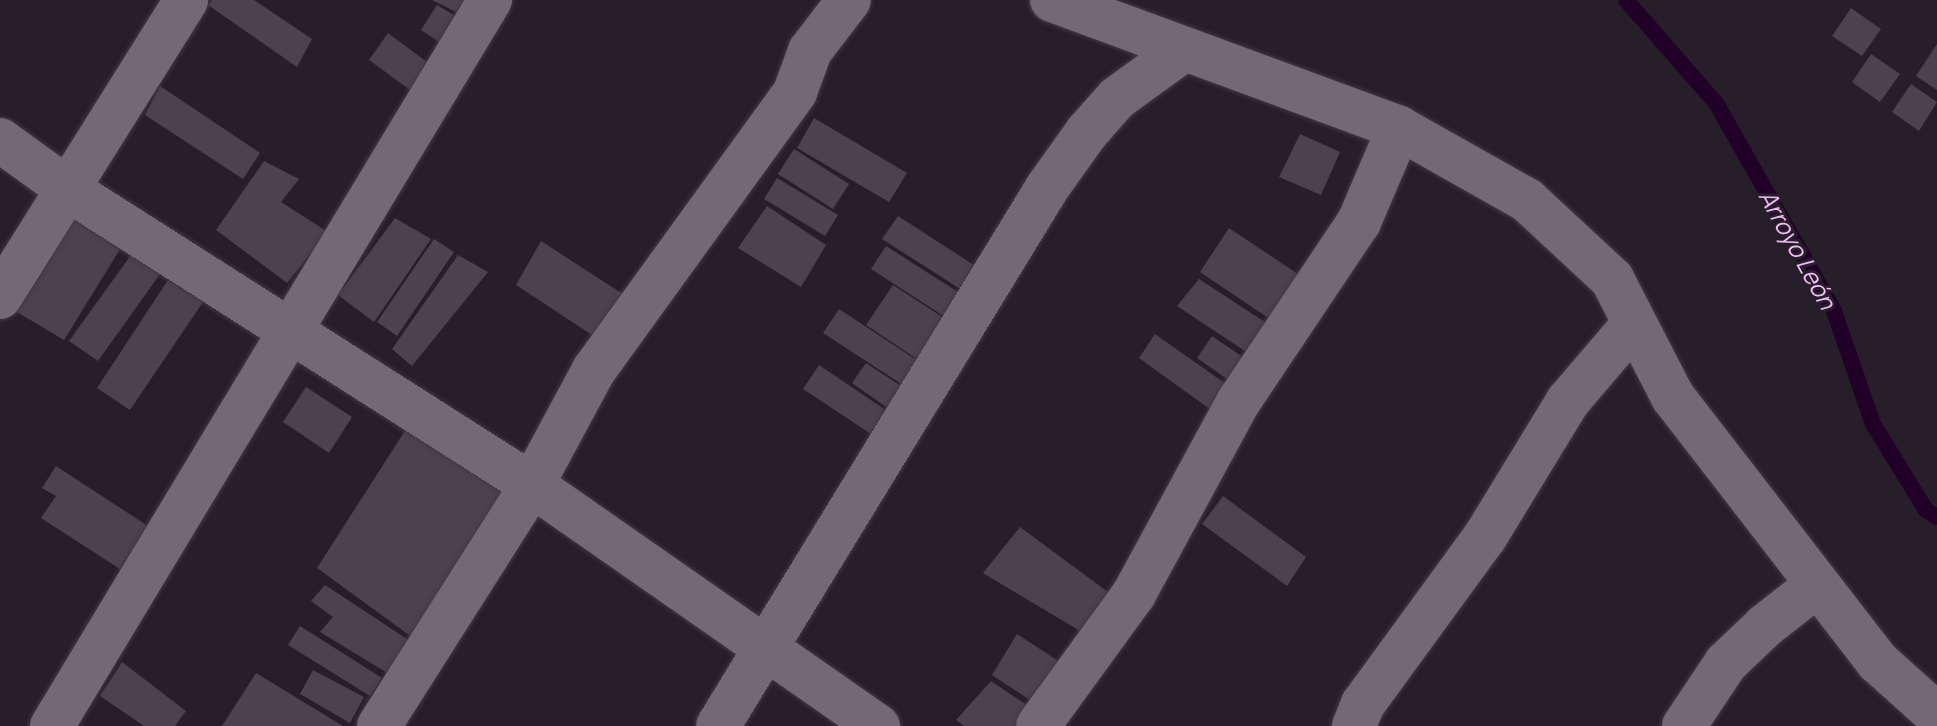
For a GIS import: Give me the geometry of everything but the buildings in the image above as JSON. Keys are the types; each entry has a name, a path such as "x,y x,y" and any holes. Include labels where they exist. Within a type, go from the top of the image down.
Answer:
{"street":[{"path":"0,297 186,0"},
{"path":"52,726 490,0"},
{"path":"379,726 532,485 594,370 795,92 810,51 849,0"},
{"path":"1052,0 1182,51 1399,128 1527,200 1612,279 1633,325 1673,397 1878,662 1937,715"},
{"path":"718,726 1047,188 1087,132 1117,98 1182,51"},
{"path":"1038,726 1134,594 1239,401 1359,222 1399,128"},
{"path":"0,140 69,190 532,485 878,726"},
{"path":"1354,726 1363,704 1485,537 1568,401 1633,325"},
{"path":"1684,726 1726,663 1766,625 1817,585"}],"waterway":[{"name":"Arroyo León","path":"1626,0 1716,103 1834,311 1873,424 1926,510 1937,517"}]}
